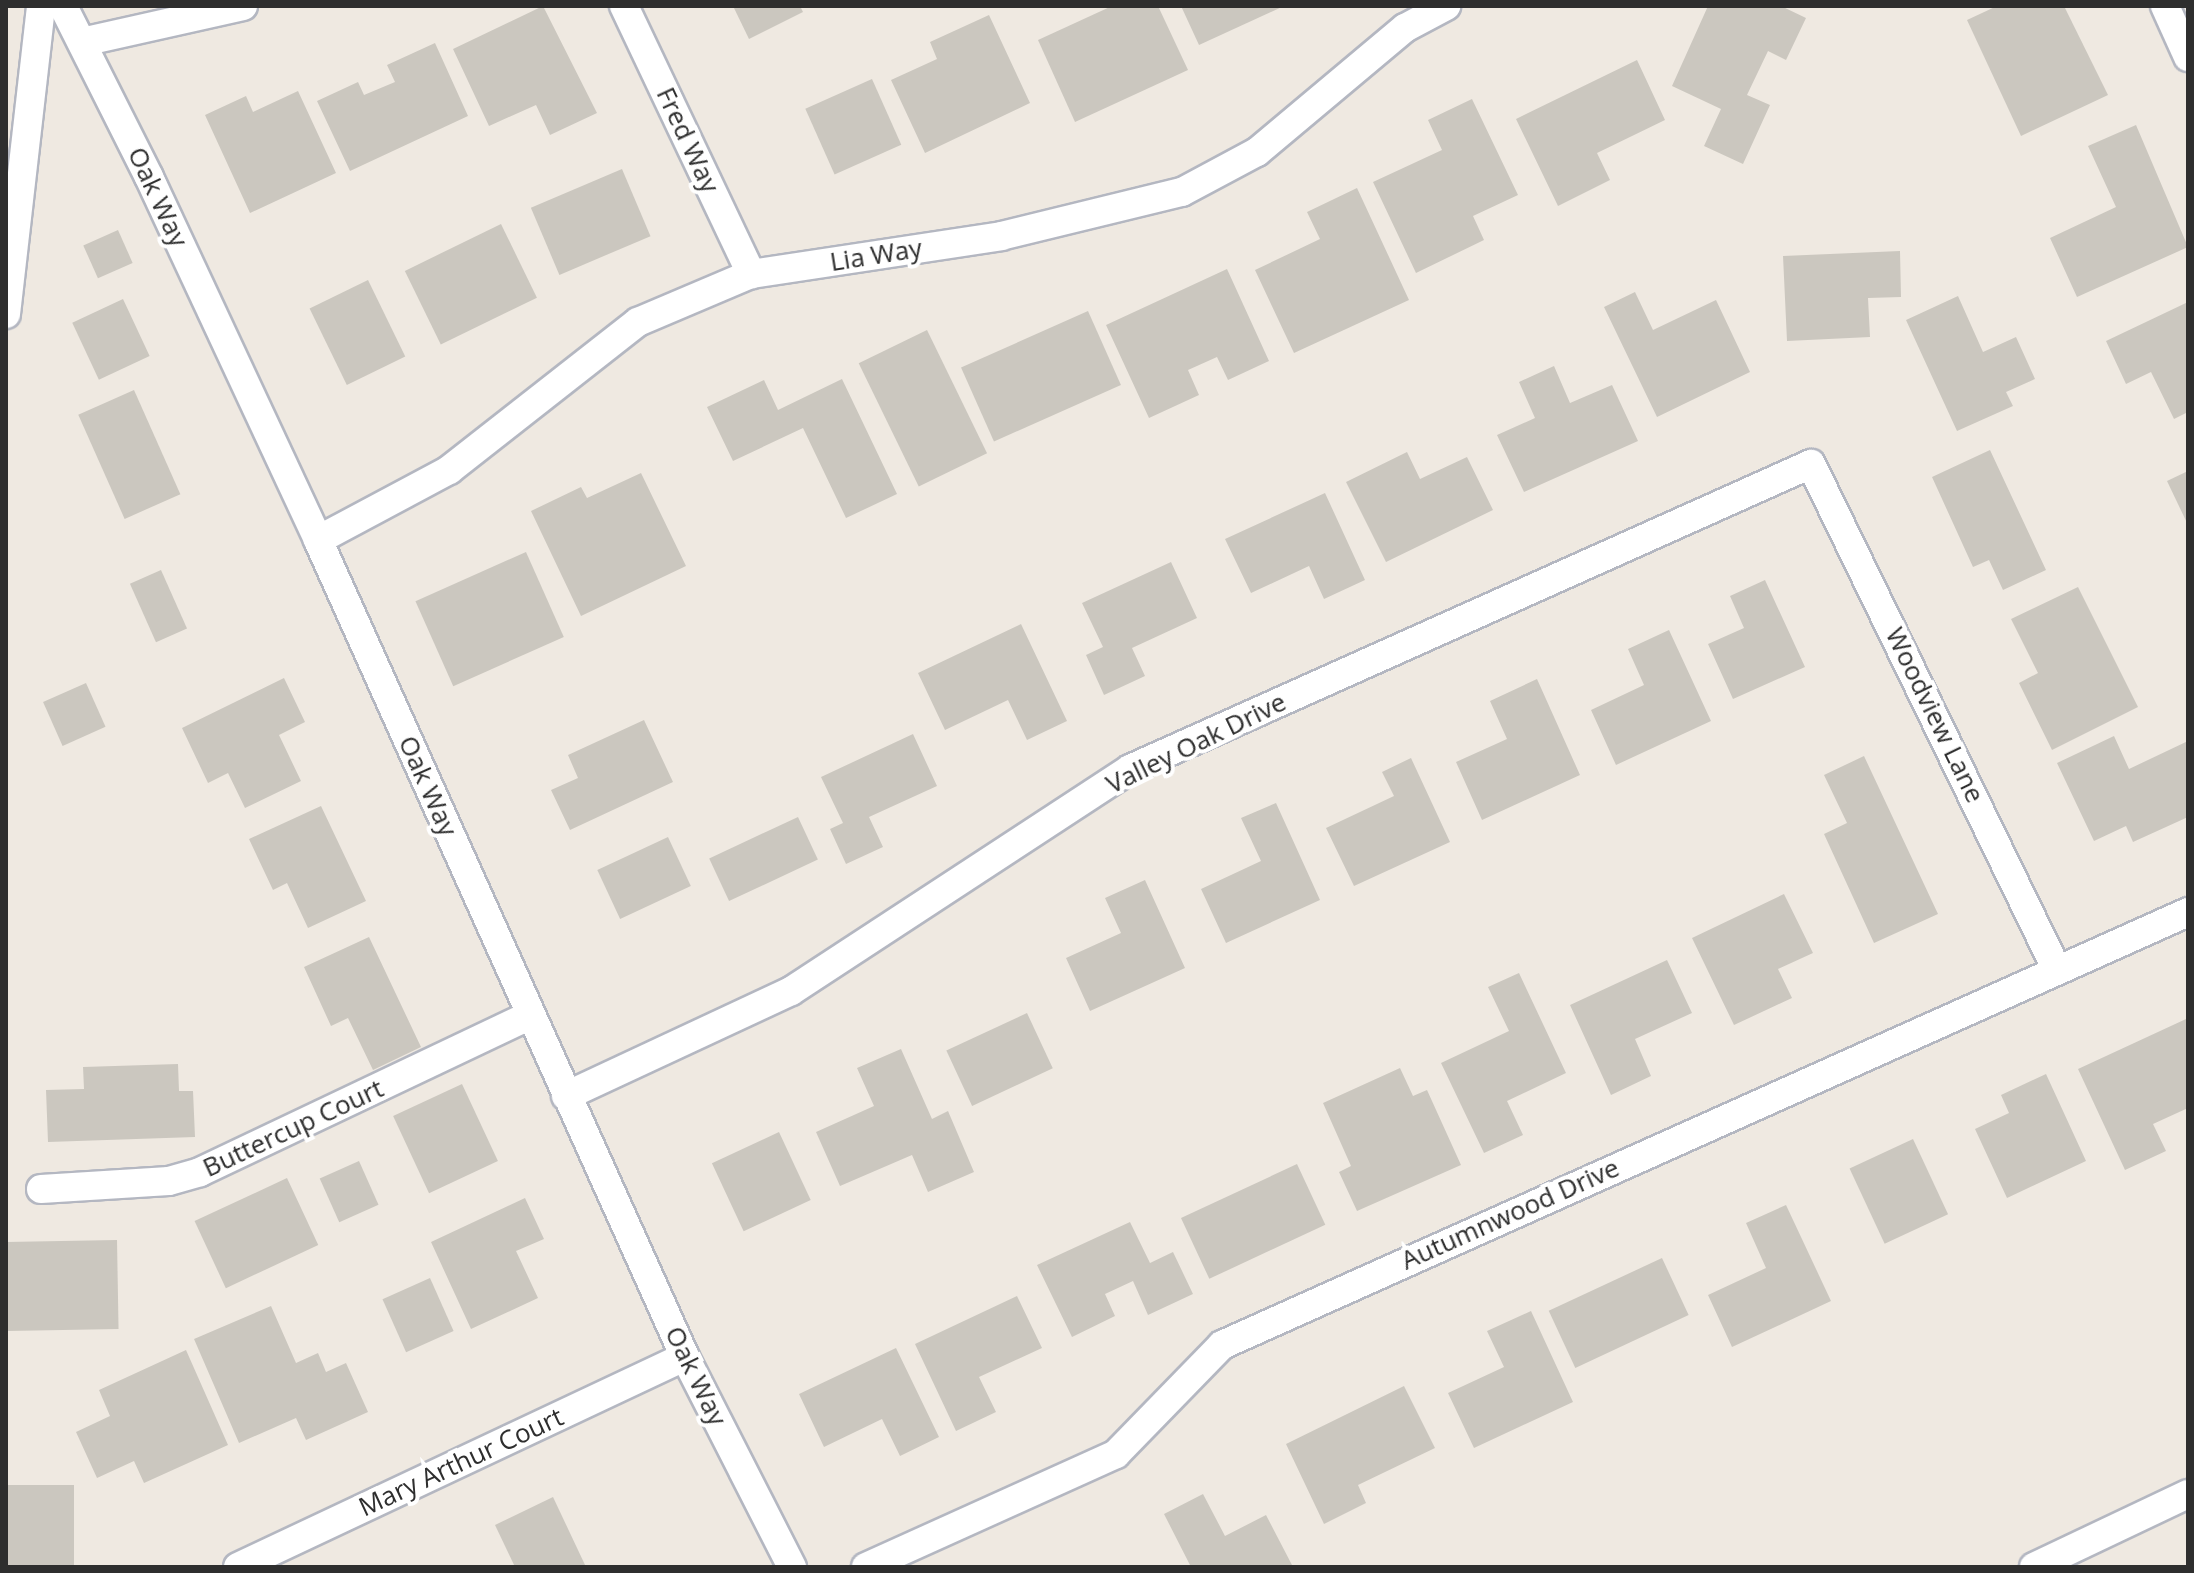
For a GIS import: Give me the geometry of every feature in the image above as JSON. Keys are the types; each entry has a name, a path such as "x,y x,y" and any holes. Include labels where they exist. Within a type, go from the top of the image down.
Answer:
{"street":[{"path":"6,314 41,6"},
{"name":"Oak Way","path":"63,6 318,540 685,1357 792,1567"},
{"path":"82,42 243,6"},
{"name":"Fred Way","path":"624,6 751,274"},
{"name":"Lia Way","path":"318,540 449,470 638,322 751,274 1001,236 1182,192 1257,152 1405,28 1446,6"},
{"path":"2165,6 2188,57"},
{"name":"Woodview Lane","path":"1811,464 2056,968"},
{"name":"Valley Oak Drive","path":"566,1096 791,991 1130,769 1811,464"},
{"name":"Autumnwood Drive","path":"866,1567 1116,1454 1222,1345 2056,968 2188,912"},
{"name":"Buttercup Court","path":"41,1189 169,1181 200,1172 531,1015"},
{"name":"Mary Arthur Court","path":"238,1567 685,1357"},
{"path":"2034,1567 2188,1494"}],"building":[{"path":"543,6 597,113 550,135 536,105 489,126 453,49"},
{"path":"733,6 800,6 803,12 749,39"},
{"path":"1112,6 1158,6 1188,70 1075,122 1038,40"},
{"path":"1181,6 1284,6 1199,45"},
{"path":"1708,6 1781,6 1806,18 1786,60 1768,51 1747,95 1770,105 1743,164 1704,146 1721,109 1672,86"},
{"path":"1997,6 2064,6 2108,95 2021,136 1967,20"},
{"path":"989,15 1030,103 925,153 891,80 937,59 930,42"},
{"path":"435,43 468,116 350,171 317,101 358,82 364,95 395,82 387,65"},
{"path":"1637,60 1665,120 1597,153 1610,180 1558,206 1516,119"},
{"path":"872,79 901,145 835,174 805,109"},
{"path":"298,91 336,173 250,213 205,115 246,96 253,112"},
{"path":"1472,99 1518,195 1473,216 1484,240 1416,273 1373,182 1442,150 1428,120"},
{"path":"2136,125 2188,247 2077,297 2050,238 2116,207 2088,146"},
{"path":"622,169 651,236 559,275 531,208"},
{"path":"1357,188 1409,300 1294,353 1255,270 1320,239 1307,212"},
{"path":"501,224 537,298 441,345 405,271"},
{"path":"118,230 133,263 98,278 83,245"},
{"path":"1900,251 1901,297 1868,298 1870,337 1787,341 1783,256"},
{"path":"1227,269 1269,361 1228,380 1217,357 1188,370 1199,395 1149,418 1106,325"},
{"path":"368,280 405,356 347,385 310,308"},
{"path":"1635,292 1653,330 1716,300 1750,372 1657,417 1604,307"},
{"path":"1958,296 1983,352 2016,337 2035,379 2006,392 2013,406 1957,431 1906,320"},
{"path":"123,299 150,356 99,380 72,323"},
{"path":"2188,302 2188,412 2174,419 2151,372 2126,384 2106,341"},
{"path":"1088,311 1121,385 994,442 961,368"},
{"path":"927,330 987,453 919,486 859,363"},
{"path":"1554,366 1570,403 1612,385 1638,441 1524,492 1497,435 1535,418 1519,382"},
{"path":"842,379 897,494 846,518 803,428 733,461 707,407 764,380 778,410"},
{"path":"134,390 180,494 125,519 78,415"},
{"path":"1990,450 2046,570 2003,590 1989,560 1973,567 1932,477"},
{"path":"1407,452 1420,479 1467,457 1493,510 1386,562 1346,482"},
{"path":"2188,471 2188,525 2167,481"},
{"path":"641,473 686,566 581,616 531,511 581,487 587,498"},
{"path":"1325,493 1365,580 1324,599 1309,566 1251,593 1225,539"},
{"path":"526,552 564,637 453,686 415,601"},
{"path":"1171,562 1197,618 1132,648 1145,676 1104,695 1086,655 1103,647 1082,603"},
{"path":"161,570 187,628 156,642 130,584"},
{"path":"1765,580 1805,667 1733,699 1708,644 1744,628 1730,596"},
{"path":"2078,587 2138,707 2052,750 2019,683 2038,673 2011,619"},
{"path":"1021,624 1067,721 1027,740 1008,700 945,730 918,673"},
{"path":"1669,630 1711,721 1616,765 1591,710 1644,685 1628,649"},
{"path":"284,678 305,722 279,735 301,781 245,808 228,773 208,783 182,728"},
{"path":"1537,679 1580,775 1482,820 1456,762 1507,739 1490,701"},
{"path":"86,683 106,727 63,746 43,702"},
{"path":"644,720 673,782 570,830 551,790 578,778 568,755"},
{"path":"913,734 937,786 869,817 883,847 846,864 830,829 843,823 821,777"},
{"path":"2114,736 2129,769 2188,741 2188,817 2133,842 2126,826 2094,841 2057,763"},
{"path":"1864,756 1938,914 1874,943 1824,834 1847,823 1824,775"},
{"path":"1411,758 1450,842 1354,886 1326,828 1394,796 1382,772"},
{"path":"1276,803 1320,900 1226,943 1201,889 1261,861 1241,818"},
{"path":"321,806 366,901 308,928 287,883 273,890 249,839"},
{"path":"798,817 818,860 729,901 709,858"},
{"path":"668,837 691,886 620,919 597,870"},
{"path":"1145,880 1185,968 1090,1011 1066,958 1121,933 1105,898"},
{"path":"1784,894 1813,953 1778,969 1792,998 1734,1025 1692,938"},
{"path":"369,937 421,1047 373,1070 348,1018 331,1026 304,967"},
{"path":"1667,960 1692,1013 1635,1039 1651,1076 1611,1095 1570,1005"},
{"path":"1519,973 1566,1073 1507,1101 1523,1135 1484,1153 1441,1063 1509,1031 1488,987"},
{"path":"1027,1013 1053,1068 972,1106 946,1051"},
{"path":"2186,1019 2188,1108 2153,1124 2166,1151 2125,1170 2078,1069"},
{"path":"901,1049 932,1119 948,1111 974,1172 928,1192 912,1155 840,1186 816,1132 874,1106 857,1068"},
{"path":"178,1064 179,1091 193,1091 195,1137 48,1142 46,1090 84,1089 83,1067"},
{"path":"1400,1068 1413,1096 1427,1090 1461,1165 1357,1211 1339,1172 1351,1166 1323,1103"},
{"path":"2046,1074 2086,1161 2007,1198 1975,1129 2009,1113 2001,1095"},
{"path":"462,1084 498,1161 429,1193 393,1116"},
{"path":"779,1132 811,1200 744,1231 712,1163"},
{"path":"1913,1139 1948,1214 1885,1244 1850,1169"},
{"path":"359,1161 379,1205 339,1222 320,1178"},
{"path":"1297,1164 1325,1225 1209,1279 1181,1218"},
{"path":"287,1178 318,1245 226,1288 195,1221"},
{"path":"525,1198 544,1239 516,1251 538,1298 471,1329 431,1242"},
{"path":"1786,1205 1831,1301 1732,1347 1708,1295 1766,1268 1746,1223"},
{"path":"1130,1222 1150,1263 1173,1252 1193,1294 1148,1315 1133,1281 1105,1294 1115,1316 1072,1337 1037,1265"},
{"path":"117,1240 119,1329 8,1331 6,1242"},
{"path":"1662,1258 1689,1315 1575,1368 1549,1311"},
{"path":"430,1278 454,1331 406,1352 382,1299"},
{"path":"1017,1296 1042,1348 979,1377 996,1412 956,1431 915,1344"},
{"path":"271,1306 296,1363 318,1353 326,1372 346,1363 368,1412 306,1440 296,1418 239,1443 194,1339"},
{"path":"1531,1311 1573,1402 1474,1448 1448,1393 1504,1367 1487,1331"},
{"path":"896,1348 939,1437 900,1456 882,1419 824,1447 799,1394"},
{"path":"186,1350 228,1445 144,1483 134,1461 97,1478 76,1432 110,1416 99,1390"},
{"path":"1404,1386 1435,1448 1358,1485 1366,1503 1324,1524 1286,1444"},
{"path":"6,1485 74,1485 74,1567 6,1567"},
{"path":"1203,1494 1225,1536 1266,1515 1292,1565 1191,1567 1164,1514"},
{"path":"553,1497 586,1567 515,1567 495,1525"}]}
